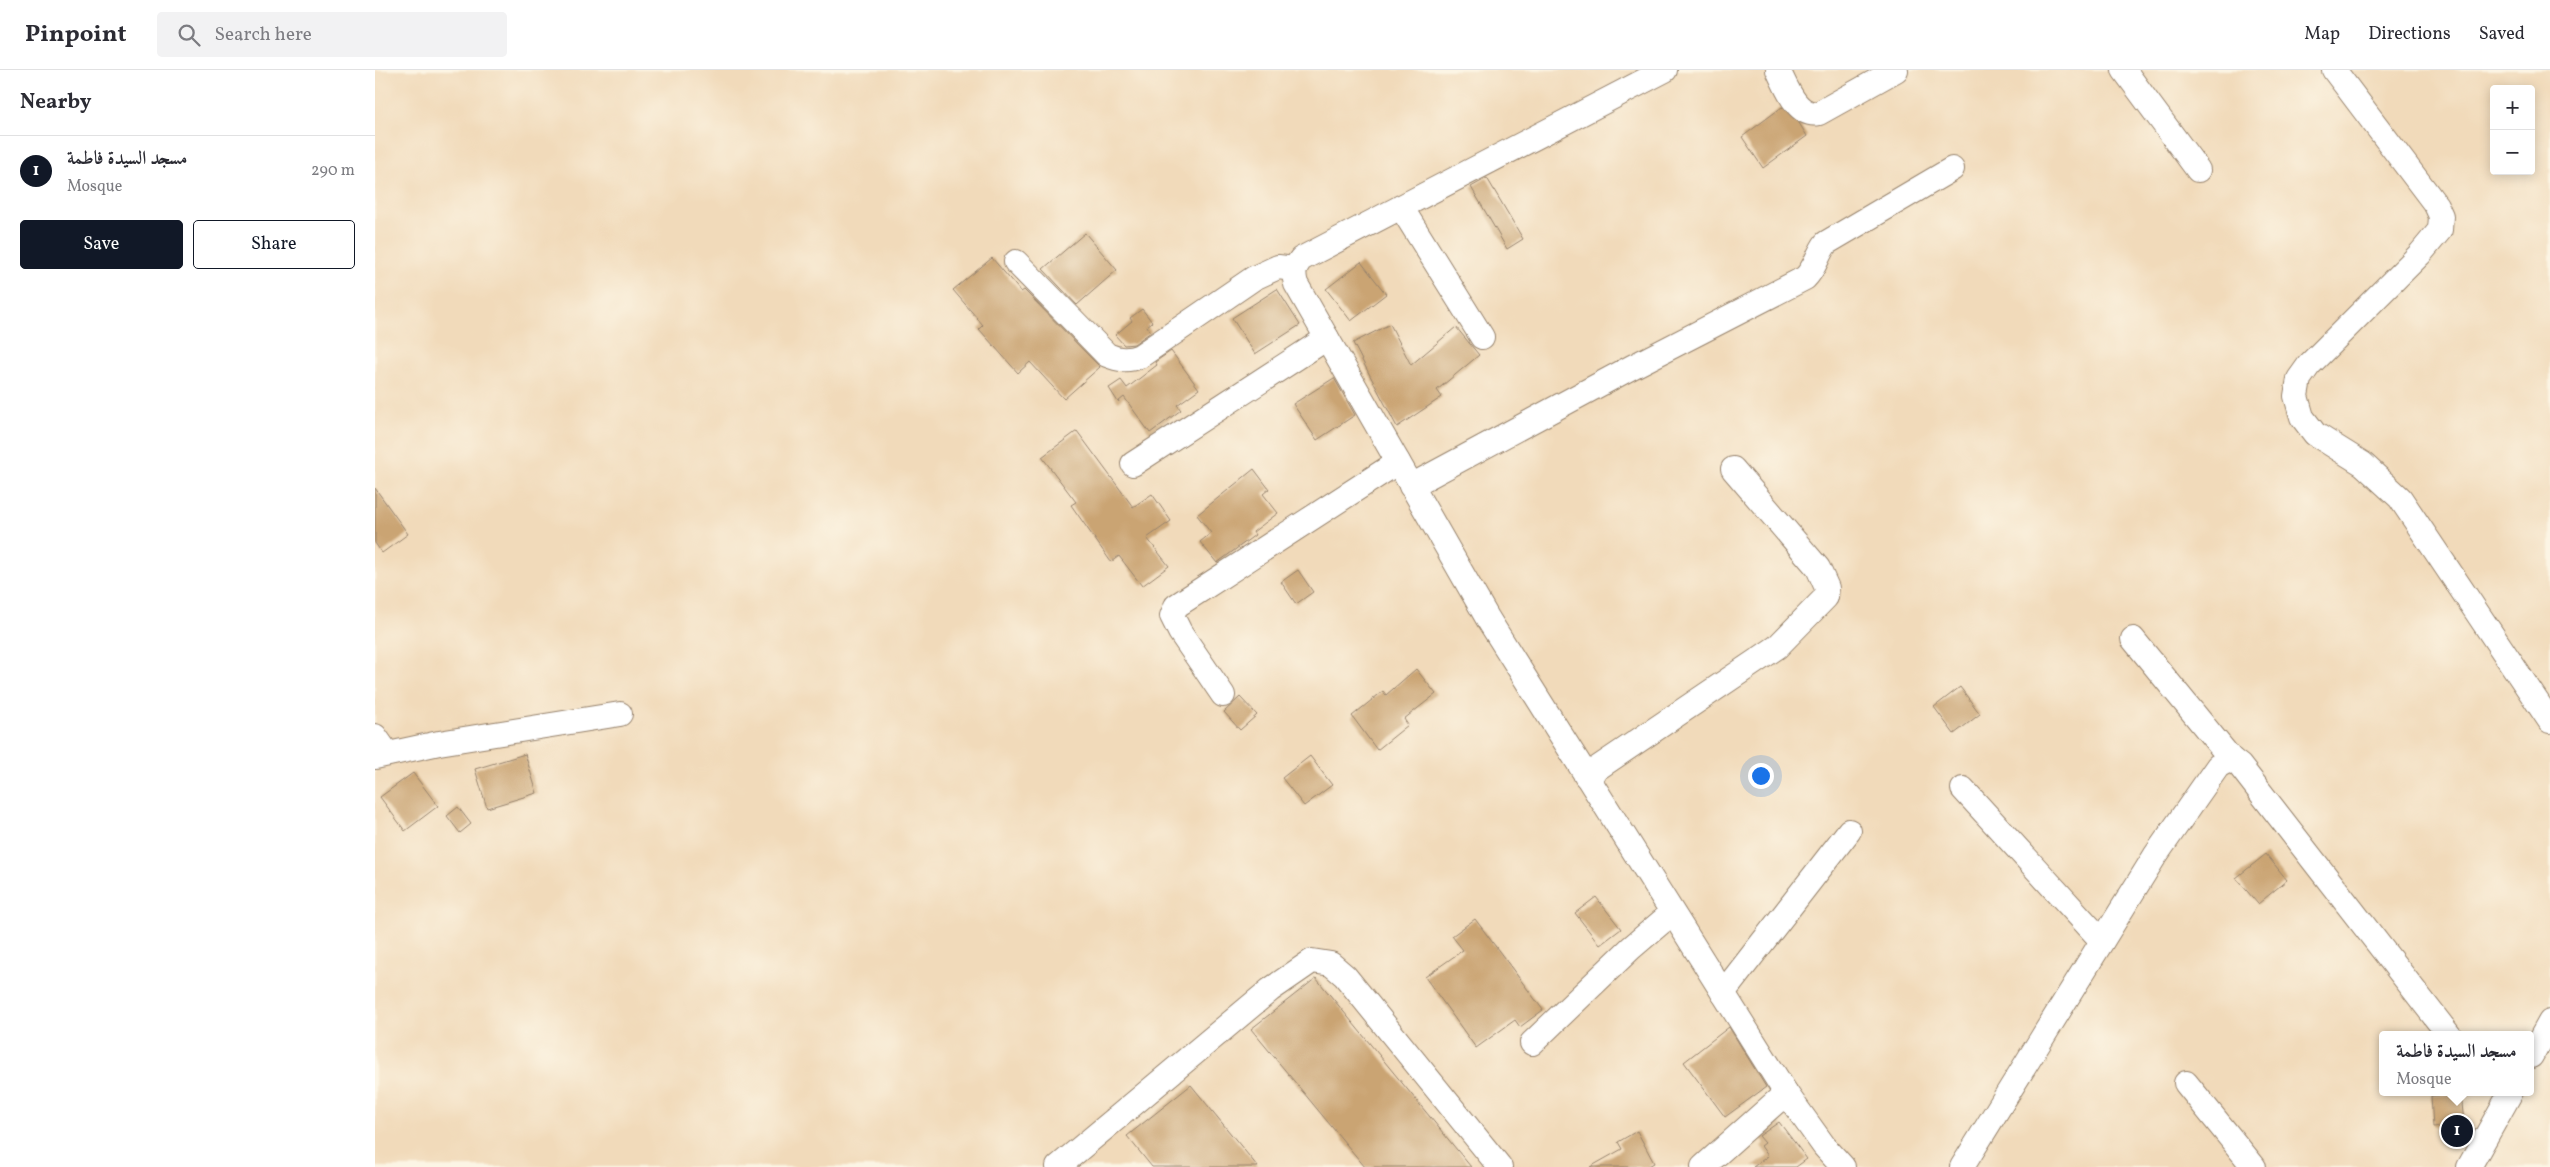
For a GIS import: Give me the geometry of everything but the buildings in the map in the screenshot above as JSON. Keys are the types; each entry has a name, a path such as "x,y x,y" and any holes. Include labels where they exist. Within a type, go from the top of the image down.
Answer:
{"street":[{"path":"1778,70 1794,100 1804,112 1811,115 1819,114 1896,70"},
{"path":"2124,70 2198,170"},
{"path":"2335,70 2436,205 2441,216 2440,230 2420,254 2309,365 2299,379 2296,396 2302,417 2315,434 2363,464 2400,498 2550,721"},
{"path":"1649,74 1301,259 1294,268 1296,284 1488,619 1785,1093 1824,1146 1843,1167"},
{"path":"1411,486 1632,367 1805,278 1814,270 1818,253 1826,243 1952,169"},
{"path":"1401,207 1482,337"},
{"path":"1016,262 1107,355 1117,359 1131,359 1140,356 1254,278 1277,267 1294,268"},
{"path":"1133,464 1327,338"},
{"path":"1223,695 1180,632 1172,616 1176,606 1398,462"},
{"path":"1586,776 1777,647 1826,597 1827,588 1818,568 1733,469"},
{"path":"2133,639 2231,759 2240,766 2446,1031"},
{"path":"379,749 620,714"},
{"path":"1962,1167 2155,856 2218,766 2231,759"},
{"path":"1963,789 2102,942"},
{"path":"1723,994 1849,831"},
{"path":"1532,1043 1631,948 1672,913"},
{"path":"1058,1167 1270,990 1313,960 1331,964 1345,976 1499,1167"},
{"path":"2534,1051 2550,1022"},
{"path":"2186,1083 2253,1167"},
{"path":"1703,1167 1785,1093"},
{"path":"2469,1167 2503,1096"}],"place":[{"name":"مسجد السيدة فاطمة","path":"2457,1131"}]}
